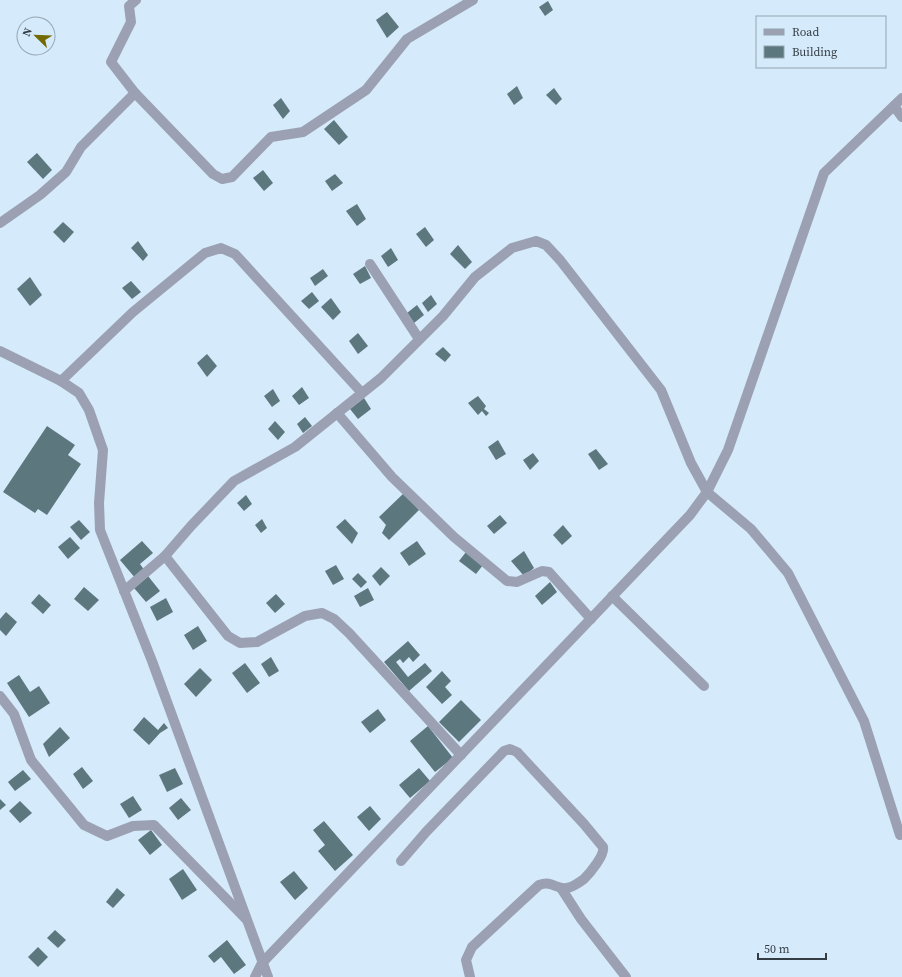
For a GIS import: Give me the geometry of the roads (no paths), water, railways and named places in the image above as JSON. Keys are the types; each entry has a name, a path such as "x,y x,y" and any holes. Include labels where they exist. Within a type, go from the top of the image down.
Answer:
{"street":[{"path":"130,2 131,22 111,62 134,93 213,174 222,179 232,177 271,137 303,132 366,90 407,39 473,0"},
{"path":"0,223 40,196 66,172 81,147 134,93"},
{"path":"255,977 262,964 690,515 707,492 728,450 824,173 902,98"},
{"path":"894,106 902,117"},
{"path":"124,591 165,556 234,481 294,447 337,413 381,378 443,316 475,277 512,248 536,241 546,245 560,260 661,390 691,463 707,492 751,529 788,573 864,721 900,835"},
{"path":"61,381 133,312 205,253 221,248 235,254 362,393"},
{"path":"370,264 420,339"},
{"path":"0,351 61,381 79,393 89,410 103,450 99,503 100,530 152,661 268,977"},
{"path":"337,413 392,477 454,537 507,580 517,582 542,571 549,572 591,619"},
{"path":"165,556 228,636 240,643 257,642 305,616 322,613 334,619 349,633 461,755"},
{"path":"612,596 704,686"},
{"path":"0,696 14,714 30,760 84,825 107,836 133,826 154,825 246,919"},
{"path":"402,861 426,832 480,774 504,751 510,749 517,752 584,824 603,847 604,850 601,857 583,880 568,888 561,888 546,883 540,885 472,947 466,960 470,977"},
{"path":"561,888 581,919 626,977"}]}
